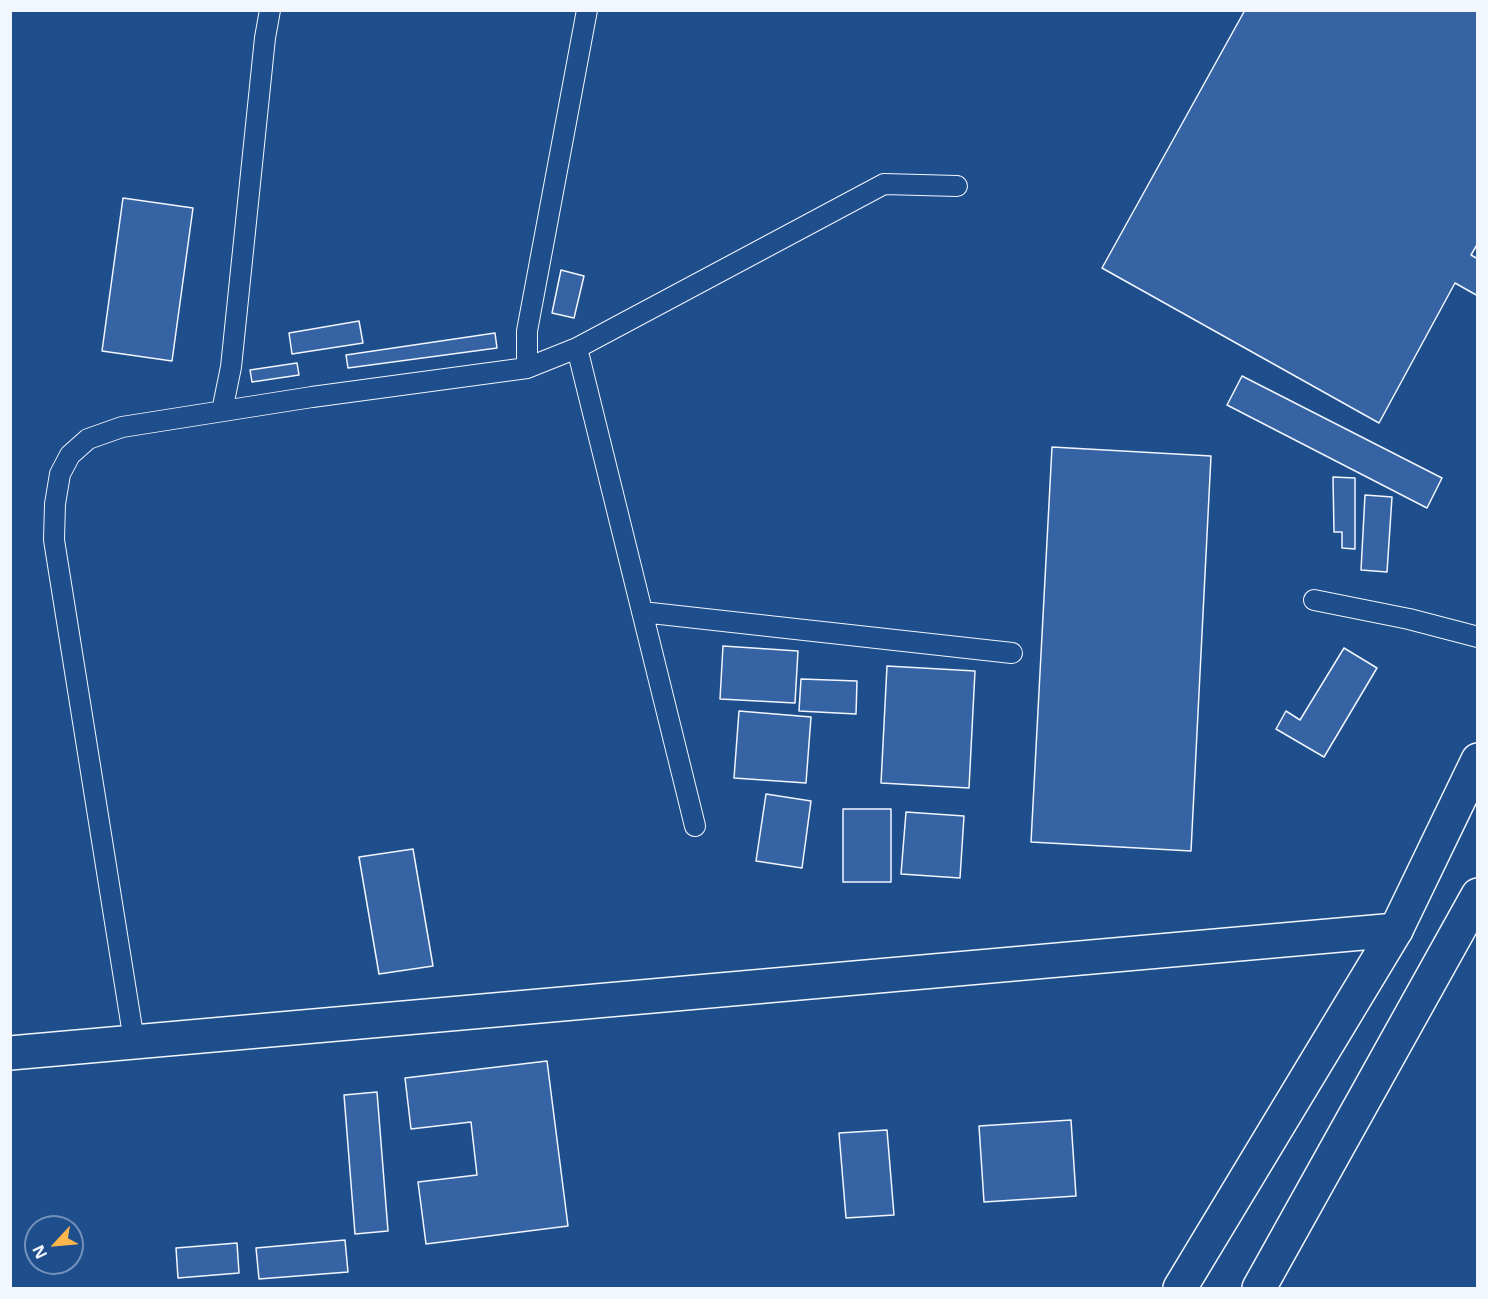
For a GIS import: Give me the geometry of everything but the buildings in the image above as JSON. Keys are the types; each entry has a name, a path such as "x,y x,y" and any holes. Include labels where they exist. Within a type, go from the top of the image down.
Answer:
{"main road":[{"path":"1179,1288 1396,930 1478,760"},
{"path":"1259,1288 1478,896"},
{"path":"10,1053 1396,930"}],"lane":[{"path":"222,411 231,367 270,10"},
{"path":"527,368 527,331 586,10"},
{"path":"134,1041 54,540 60,474 70,454 88,439 122,426 527,368 577,348 884,184 957,186"},
{"path":"577,348 695,826"},
{"path":"1314,600 1408,619 1478,637"},
{"path":"642,612 1012,652"}]}
